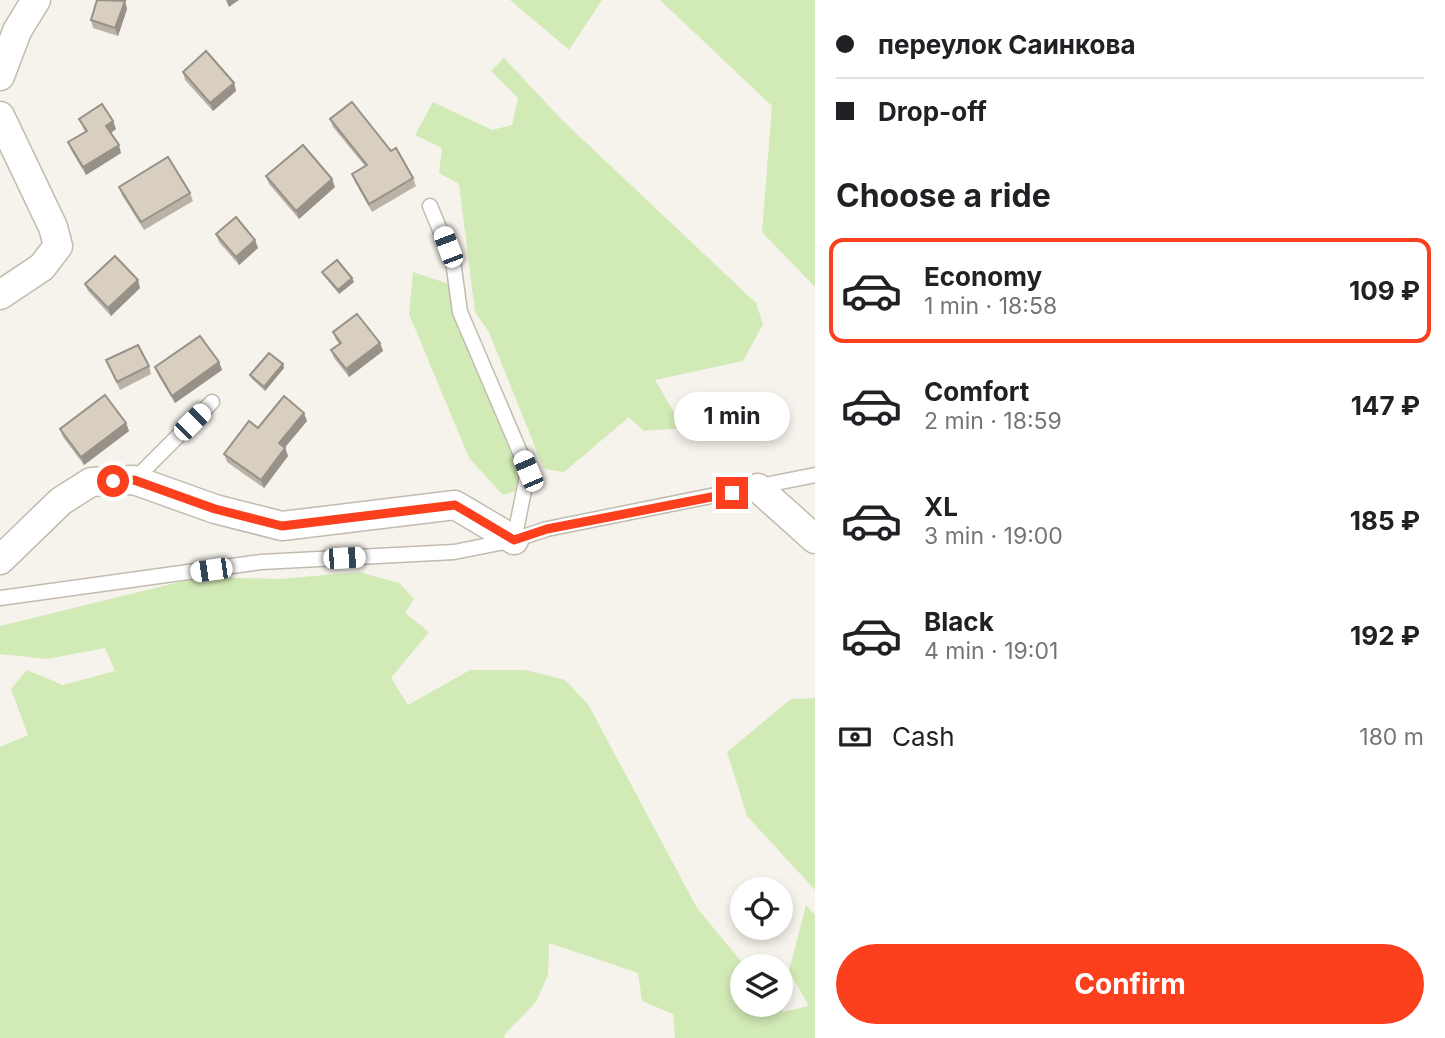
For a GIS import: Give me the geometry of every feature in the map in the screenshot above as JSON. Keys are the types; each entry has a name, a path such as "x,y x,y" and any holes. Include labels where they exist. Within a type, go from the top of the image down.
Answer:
{"street":[{"path":"0,76 17,31 36,0"},
{"path":"0,116 53,227 58,246 42,267 0,295"},
{"path":"0,560 61,501 92,482 134,480 215,509 282,526 455,505 514,540"},
{"path":"758,488 815,539"}],"lane":[{"path":"430,206 453,261 460,312 528,471 514,540"},
{"path":"134,480 212,402"},
{"path":"0,598 261,562 454,552 514,540 547,529 815,475"}],"green space":[{"path":"510,0 602,0 569,50"},
{"path":"660,0 815,0 815,287 762,232 772,106"},
{"path":"504,58 562,120 756,303 763,324 743,361 655,380 683,428 644,431 629,417 564,472 544,469 489,332 475,312 459,184 439,173 442,148 415,135 433,102 492,130 512,125 518,98 491,71"},
{"path":"413,272 449,284 455,320 479,347 519,462 516,491 503,495 469,458 409,314"},
{"path":"359,572 399,583 414,599 405,613 429,632 391,678 408,705 470,670 526,670 565,680 588,704 697,908 735,954 730,954 730,1017 793,1017 793,1010 809,1006 793,978 793,955 806,905 815,915 815,1038 675,1038 673,1014 642,1001 638,973 549,943 548,975 536,1002 504,1035 505,1038 0,1038 0,747 28,735 11,689 27,670 63,685 115,671 105,648 47,659 0,654 0,626 200,577 280,579"},
{"path":"815,698 815,890 747,816 727,752 791,699"}],"building":[{"path":"97,0 125,1 115,28 91,20"},
{"path":"206,51 234,83 210,103 183,72"},
{"path":"352,102 391,151 396,148 413,178 369,204 352,174 367,165 330,119"},
{"path":"102,104 113,121 106,126 119,145 83,167 68,142 87,131 79,119"},
{"path":"303,145 332,179 296,211 266,176"},
{"path":"168,157 190,193 141,222 119,187"},
{"path":"236,217 255,240 236,257 216,234"},
{"path":"115,256 138,280 108,308 85,284"},
{"path":"337,260 352,278 338,290 322,272"},
{"path":"357,314 380,343 346,369 331,350 341,343 333,332"},
{"path":"200,336 219,362 172,396 155,367"},
{"path":"138,345 149,366 117,382 106,360"},
{"path":"269,353 283,364 264,387 250,375"},
{"path":"105,395 126,423 81,457 60,429"},
{"path":"284,396 304,413 279,443 285,448 261,480 224,454 249,421 258,428"}],"route":[{"path":"113,481 134,480 215,509 282,526 343,516 455,505 514,540 547,529 732,493"}]}
